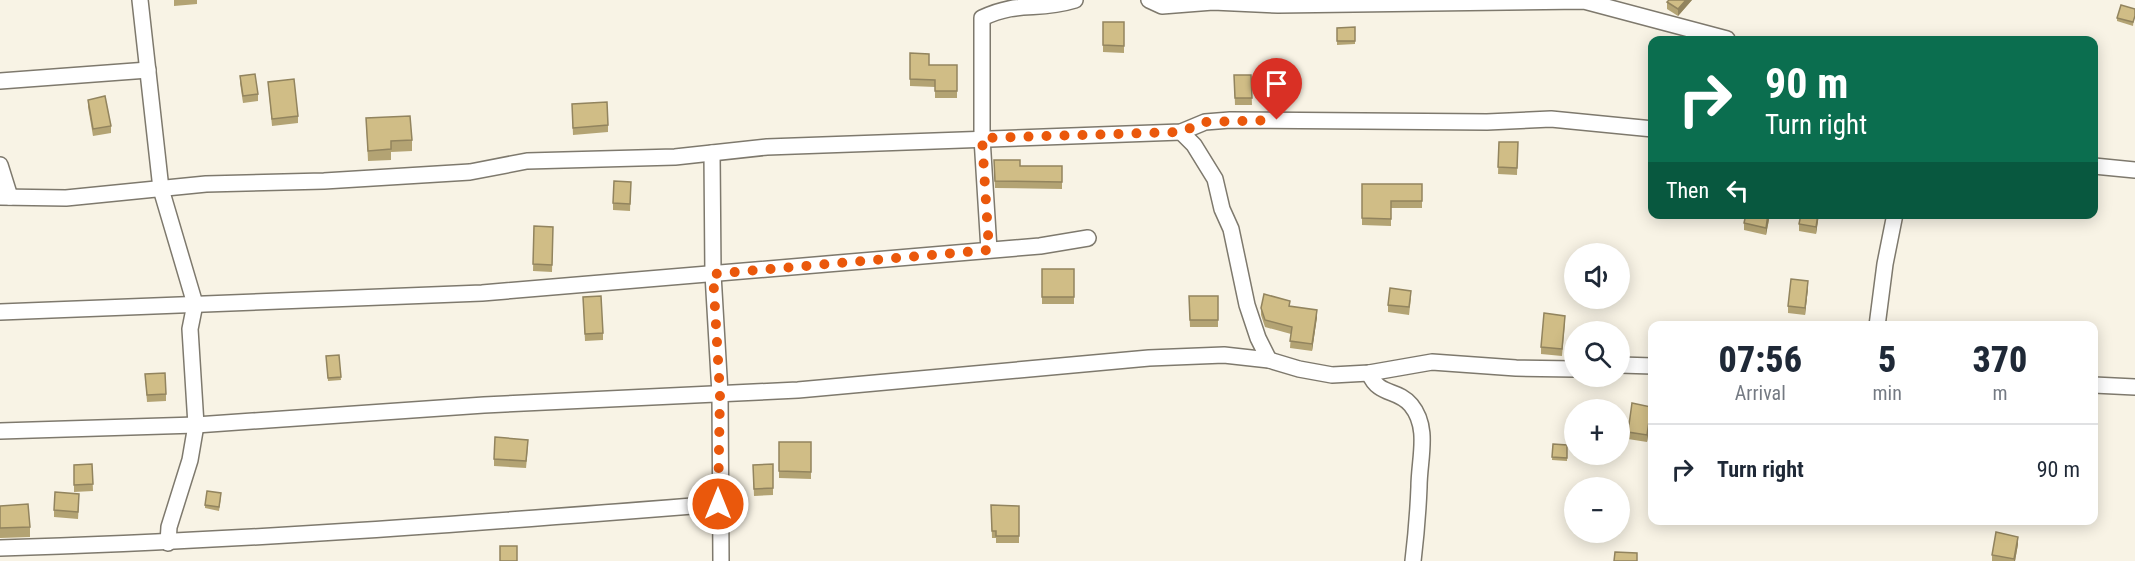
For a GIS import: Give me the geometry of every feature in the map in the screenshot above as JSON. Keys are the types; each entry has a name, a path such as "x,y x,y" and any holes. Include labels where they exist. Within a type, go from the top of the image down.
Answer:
{"street":[{"path":"140,0 161,189 195,304 190,328 196,425 190,460 169,527 168,543"},
{"path":"989,250 982,138 982,18 993,9 1016,0 1050,3 1076,0"},
{"path":"1149,0 1162,6 1213,1 1278,5 1584,1 1716,36"},
{"path":"0,81 148,70"},
{"path":"0,165 5,197 66,198 206,184 324,181 470,172 527,160 675,157 767,147 1181,132 1205,122 1230,120 1487,122 1551,119 1648,129"},
{"path":"1181,132 1194,145 1215,179 1222,209 1231,229 1247,305 1258,338 1269,360"},
{"path":"712,153 713,274 720,394 718,504 721,561"},
{"path":"2098,166 2135,170"},
{"path":"1878,321 1894,219"},
{"path":"0,312 482,293 989,250 1089,238"},
{"path":"0,431 196,425 484,405 720,394 911,381 1149,358 1224,355 1269,360 1299,369 1332,375 1369,373 1432,362 1564,369"},
{"path":"1630,365 1648,366"},
{"path":"1369,373 1373,384 1382,391 1390,391 1410,404 1420,421 1423,442 1419,512 1413,561"},
{"path":"2098,385 2135,387"},
{"path":"0,548 168,543 364,532 718,504"}],"building":[{"path":"1686,0 1678,9 1667,2"},
{"path":"2121,5 2135,9 2133,22 2117,18"},
{"path":"1103,22 1124,22 1124,46 1103,45"},
{"path":"1355,27 1355,41 1337,41 1337,28"},
{"path":"910,53 929,54 929,65 957,65 957,91 935,91 935,80 910,79"},
{"path":"255,74 258,94 243,96 240,76"},
{"path":"1234,75 1251,75 1252,98 1235,98"},
{"path":"294,79 298,116 272,119 268,82"},
{"path":"105,96 111,126 93,129 88,100"},
{"path":"607,102 608,125 573,128 572,104"},
{"path":"410,116 412,140 391,141 391,149 368,151 366,118"},
{"path":"1499,142 1518,142 1517,168 1498,167"},
{"path":"994,160 1020,160 1020,166 1062,166 1062,182 995,181"},
{"path":"614,181 631,182 630,204 613,203"},
{"path":"1362,184 1422,184 1422,201 1391,201 1391,219 1362,218"},
{"path":"1745,219 1767,219 1766,228 1744,223"},
{"path":"1800,219 1817,219 1816,227 1799,224"},
{"path":"534,226 553,227 552,265 533,264"},
{"path":"1042,269 1074,269 1074,297 1042,297"},
{"path":"1791,279 1808,281 1805,308 1788,306"},
{"path":"1390,288 1411,291 1409,307 1388,305"},
{"path":"1264,294 1290,301 1289,306 1317,310 1312,344 1290,341 1292,327 1265,320 1261,308"},
{"path":"601,296 603,333 585,334 583,297"},
{"path":"1189,296 1218,296 1218,320 1190,320"},
{"path":"1544,313 1565,316 1562,349 1541,347"},
{"path":"339,355 341,377 328,378 326,356"},
{"path":"165,373 166,394 147,395 145,374"},
{"path":"1632,403 1648,406 1647,435 1630,432"},
{"path":"495,437 528,440 526,461 494,459"},
{"path":"779,442 811,442 811,472 779,471"},
{"path":"1553,444 1564,445 1564,458 1552,457"},
{"path":"92,464 93,484 74,485 74,465"},
{"path":"773,464 773,488 754,489 753,465"},
{"path":"207,491 221,493 219,507 205,505"},
{"path":"55,492 79,494 78,512 54,510"},
{"path":"28,504 30,527 0,528 0,506"},
{"path":"991,505 1019,506 1019,536 996,536 996,531 992,531"},
{"path":"1996,532 2018,537 2014,559 1992,555"},
{"path":"500,546 517,546 517,561 500,561"},
{"path":"1615,552 1637,553 1637,561 1614,561"}],"route":[{"path":"718,504 720,394 713,274 989,250 982,138 1181,132 1205,122 1277,120"}]}
